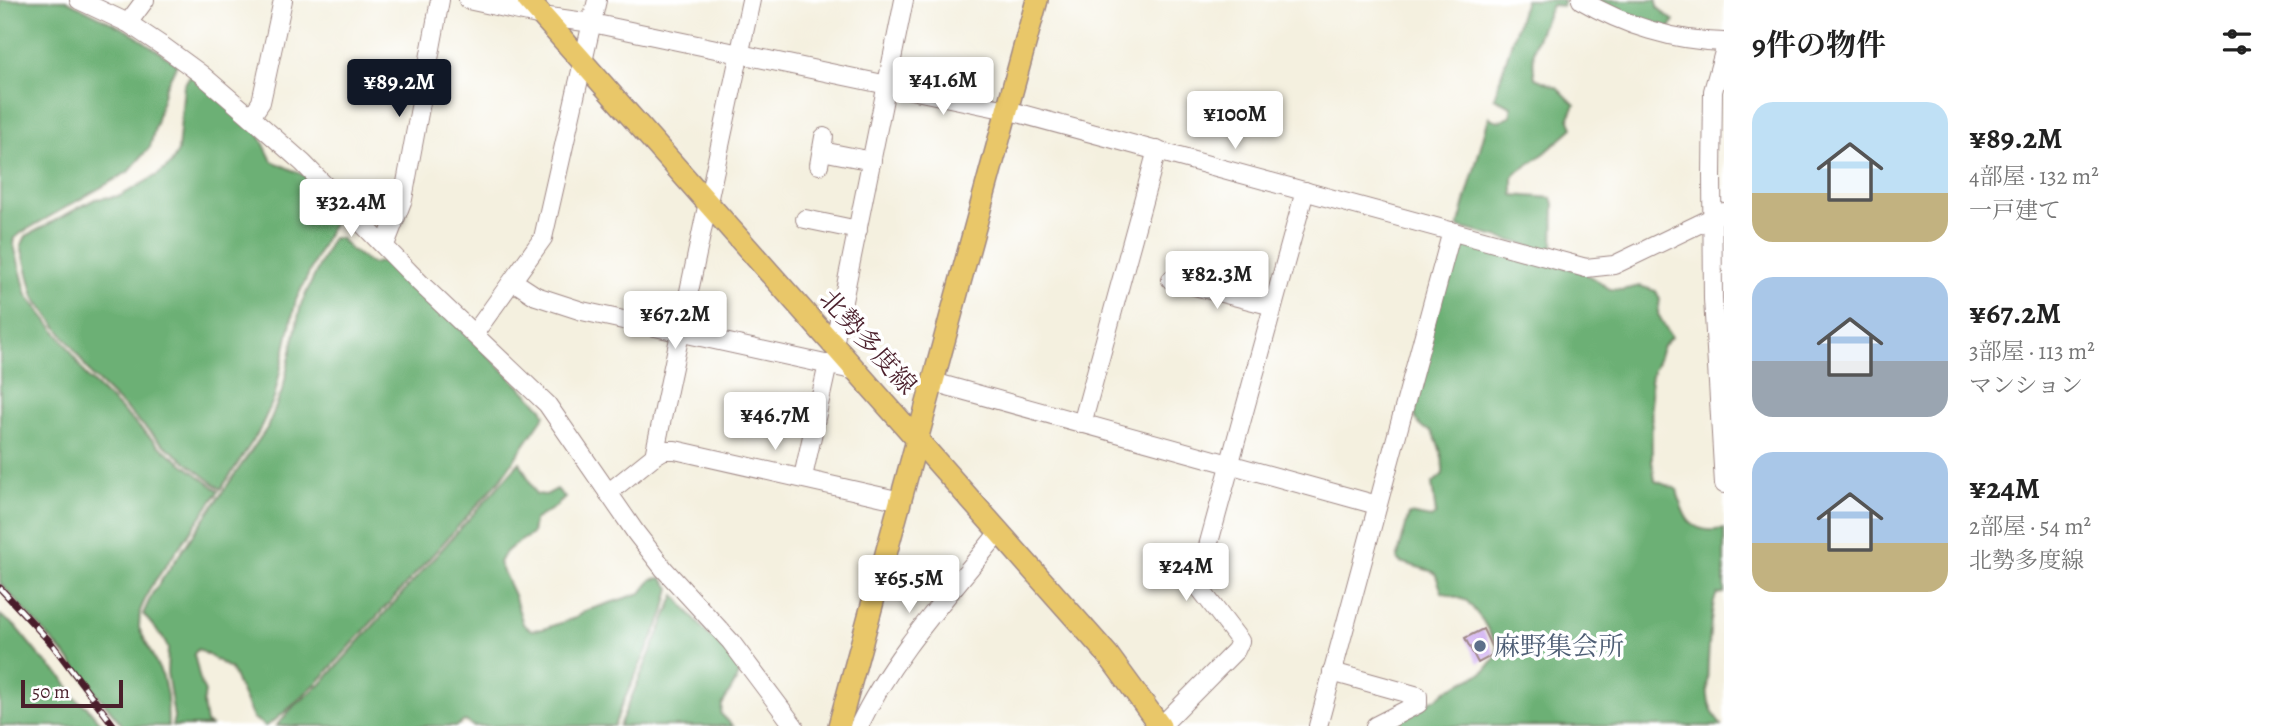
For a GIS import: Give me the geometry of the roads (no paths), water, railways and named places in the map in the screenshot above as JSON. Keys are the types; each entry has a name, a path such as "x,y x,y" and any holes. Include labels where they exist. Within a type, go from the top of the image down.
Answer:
{"main road":[{"path":"839,726 1037,0"},
{"name":"北勢多度線","path":"535,8 709,203 831,355 857,371 1108,655 1160,726"}],"street":[{"path":"79,0 128,23 201,74 251,117 303,163 420,283 547,404 636,534 731,642 794,726"},
{"path":"128,23 145,0"},
{"path":"251,117 261,102 283,0"},
{"path":"385,246 403,199 440,0"},
{"path":"468,0 535,8 592,23 1007,110 1586,268 1614,265 1718,215"},
{"path":"474,334 536,250 547,226 597,0"},
{"path":"654,456 751,0"},
{"path":"803,477 858,230 904,0"},
{"path":"1581,0 1624,23 1707,42 1724,42"},
{"path":"1724,52 1713,91 1718,215 1713,299 1724,484"},
{"path":"1082,424 1157,150"},
{"path":"822,151 872,161"},
{"path":"1160,726 1236,650 1240,641 1201,590 1199,579 1305,191"},
{"path":"805,219 858,230"},
{"path":"1318,726 1452,231"},
{"path":"1171,280 1273,306"},
{"path":"513,281 536,296 555,304 680,332 831,355"},
{"path":"933,382 1377,505"},
{"path":"608,493 654,456 664,450 675,450 901,501"},
{"path":"859,726 906,650 1000,531"},
{"path":"1332,672 1415,694 1419,698 1418,704 1375,726"}],"railway":[{"path":"0,588 52,644 114,726"}],"place":[{"name":"麻野集会所","path":"1480,646"}]}
